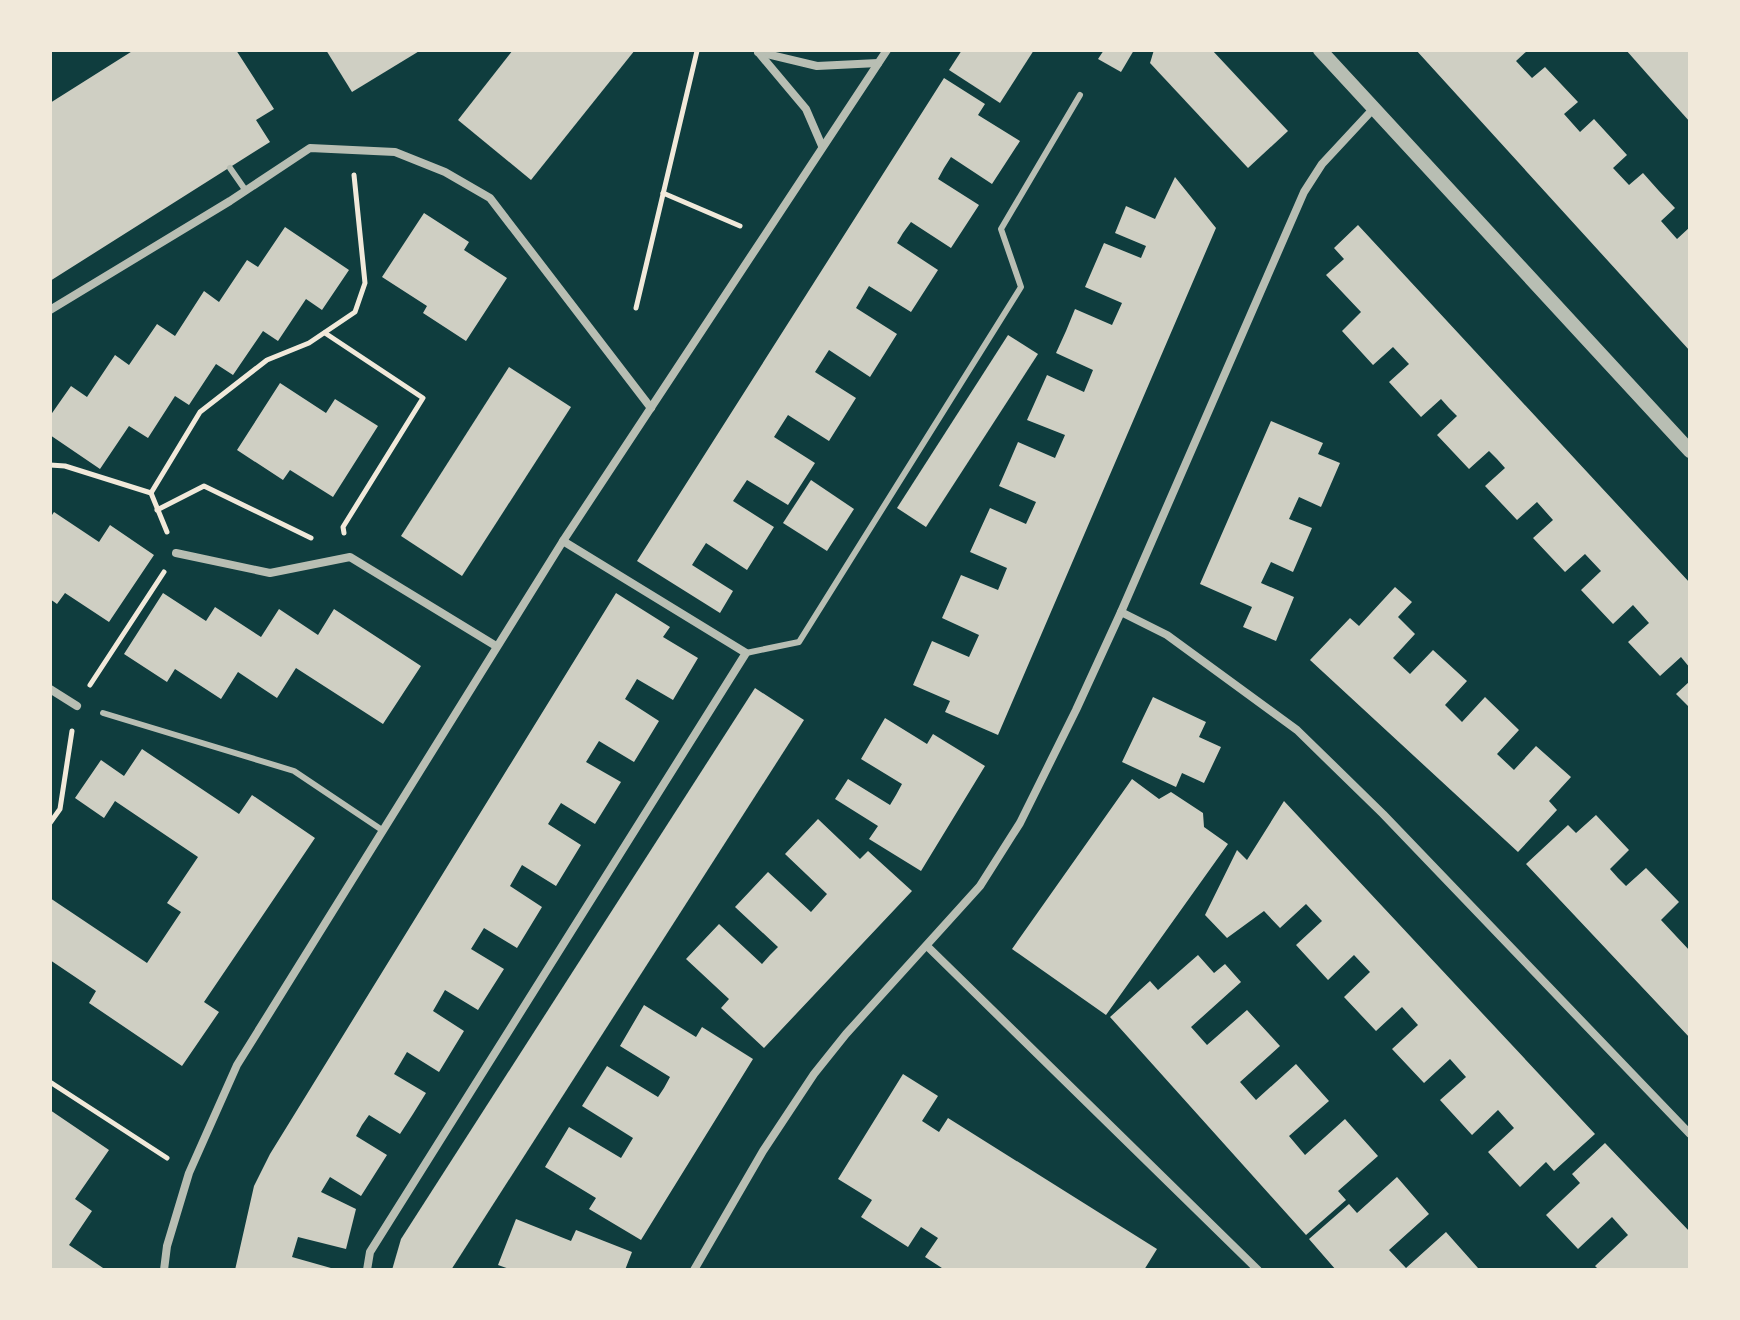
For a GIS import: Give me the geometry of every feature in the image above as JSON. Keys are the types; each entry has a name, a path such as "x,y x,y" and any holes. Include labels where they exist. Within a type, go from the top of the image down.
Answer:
{"street":[{"path":"164,1270 167,1246 189,1173 237,1065 563,541 887,50"},
{"path":"1320,50 1690,451"},
{"path":"756,51 817,66 878,63"},
{"path":"756,51 806,109 822,146"},
{"path":"694,1270 763,1151 814,1074 980,886 1020,823 1121,612 1304,192 1322,164 1375,107"},
{"path":"50,310 246,191 310,148 395,152 445,172 490,198 651,408"},
{"path":"367,1270 370,1252 746,653 563,541"},
{"path":"176,553 270,573 350,557 496,646"},
{"path":"1121,612 1167,635 1297,730 1383,814 1690,1134"},
{"path":"50,689 77,706"},
{"path":"927,946 1258,1270"}],"lane":[{"path":"746,653 799,642 1021,287 1001,229 1080,95"},
{"path":"230,168 246,191"},
{"path":"103,713 294,771 382,830"}],"path":[{"path":"636,308 697,51"},
{"path":"151,493 200,412 267,360 309,343 355,312 365,283 352,150"},
{"path":"663,193 763,235"},
{"path":"325,333 423,398 343,527 350,557"},
{"path":"50,465 65,466 151,493"},
{"path":"157,510 204,486 350,557"},
{"path":"50,823 60,809 77,706 176,553 151,493"},
{"path":"50,1082 189,1173"}],"building":[{"path":"134,50 236,50 274,109 256,120 270,142 50,281 50,103"},
{"path":"326,50 421,50 352,92"},
{"path":"513,50 635,50 531,180 458,120"},
{"path":"962,50 1034,50 1000,103 949,70"},
{"path":"1104,50 1134,50 1121,72 1098,59"},
{"path":"1154,50 1212,50 1288,131 1248,168 1150,63"},
{"path":"1416,50 1528,50 1516,61 1532,78 1545,67 1578,102 1564,114 1580,132 1594,119 1627,155 1613,168 1629,185 1643,173 1675,208 1661,221 1677,239 1690,227 1690,351"},
{"path":"1626,50 1690,50 1690,122 1664,93"},
{"path":"944,78 985,104 978,115 1020,141 992,184 951,157 938,179 979,205 951,248 911,222 903,233 897,243 938,270 911,312 869,286 856,308 897,334 870,377 829,350 815,372 856,398 829,441 788,415 774,437 815,463 788,505 747,480 733,501 774,527 747,570 706,543 692,565 733,591 720,613 637,561"},
{"path":"1175,177 1216,228 998,735 945,712 950,701 913,685 932,641 969,657 979,635 942,618 961,575 998,590 1007,568 970,552 990,508 1026,524 1036,502 999,486 1018,442 1055,458 1065,435 1027,420 1047,375 1084,392 1093,370 1056,353 1075,309 1112,325 1122,303 1085,287 1104,243 1141,258 1146,246 1115,233 1126,206 1155,219"},
{"path":"424,213 469,242 464,250 507,278 466,341 423,313 427,306 382,277"},
{"path":"1358,225 1690,583 1690,668 1681,657 1660,676 1628,642 1649,623 1633,605 1613,624 1581,590 1601,571 1585,554 1565,572 1533,538 1553,520 1537,502 1517,520 1485,486 1505,468 1497,459 1489,451 1469,469 1437,435 1457,416 1441,399 1421,417 1389,382 1409,364 1393,347 1373,365 1342,331 1361,312 1326,275 1344,259 1334,248"},
{"path":"285,227 349,270 322,310 306,299 278,341 263,331 233,375 216,364 189,405 175,396 148,438 129,426 100,469 50,435 50,416 71,386 87,397 115,355 129,365 157,324 175,336 204,291 219,302 247,260 258,267"},
{"path":"1008,335 1038,354 926,527 897,508"},
{"path":"509,367 571,407 462,576 401,536"},
{"path":"280,383 326,413 335,399 378,426 333,497 290,470 283,480 237,450"},
{"path":"1271,421 1323,443 1318,454 1340,463 1321,507 1299,497 1289,519 1312,528 1293,572 1271,562 1261,583 1294,597 1276,641 1243,627 1252,607 1200,584"},
{"path":"811,480 854,509 827,551 783,523"},
{"path":"54,512 99,542 110,525 154,555 109,622 65,593 57,604 50,599 50,518"},
{"path":"1395,587 1412,602 1398,617 1415,634 1393,658 1410,674 1433,650 1467,681 1445,705 1462,722 1485,697 1519,730 1497,754 1514,770 1536,746 1571,777 1549,801 1557,810 1518,852 1310,660 1350,618 1359,626"},
{"path":"163,593 206,621 215,607 261,637 279,609 318,635 334,609 421,666 383,724 296,668 277,698 238,672 221,699 175,669 167,682 124,654"},
{"path":"616,593 670,627 663,637 698,658 673,700 637,679 625,699 659,721 634,762 599,741 586,762 621,782 595,824 561,803 548,824 581,845 556,886 522,865 510,886 542,907 517,948 484,928 471,949 504,969 478,1010 445,990 433,1011 464,1031 439,1072 407,1052 394,1074 426,1093 400,1134 369,1115 362,1125 356,1136 387,1155 361,1196 330,1177 321,1192 356,1209 346,1249 298,1237 292,1257 338,1270 235,1270 254,1186 270,1154"},
{"path":"1690,681 1690,708 1676,694"},
{"path":"755,688 804,720 451,1270 392,1270 401,1239"},
{"path":"1153,697 1206,722 1199,737 1221,747 1204,783 1182,773 1176,787 1122,762"},
{"path":"885,718 927,744 933,734 985,766 921,871 869,839 878,826 835,799 848,779 890,805 902,784 861,759"},
{"path":"142,749 239,814 252,795 315,838 204,1002 219,1012 182,1066 89,1003 96,991 50,960 50,898 147,963 181,912 167,903 198,857 115,801 104,818 75,798 101,760 124,776"},
{"path":"1132,779 1159,799 1171,792 1203,813 1204,827 1228,844 1106,1015 1012,949"},
{"path":"1284,801 1595,1134 1554,1171 1546,1162 1520,1187 1488,1152 1514,1128 1498,1110 1472,1135 1440,1100 1466,1077 1450,1059 1424,1083 1392,1049 1418,1025 1402,1007 1376,1031 1344,997 1370,972 1354,955 1328,980 1296,945 1322,921 1306,904 1280,928 1264,911 1227,938 1205,915 1237,850 1247,860"},
{"path":"1596,815 1629,850 1610,869 1618,878 1626,886 1646,868 1679,902 1661,920 1690,951 1690,1038 1526,864 1568,825 1576,833"},
{"path":"818,819 860,859 868,851 912,891 764,1048 721,1008 729,999 686,959 719,924 762,964 778,947 735,907 768,872 811,912 827,894 785,854"},
{"path":"1198,955 1214,973 1225,964 1241,982 1191,1027 1207,1045 1247,1010 1280,1046 1240,1082 1256,1100 1296,1064 1329,1101 1289,1136 1305,1155 1345,1119 1378,1156 1338,1191 1346,1200 1306,1235 1110,1017 1150,981 1158,990"},
{"path":"644,1005 696,1037 702,1027 753,1059 641,1240 589,1209 596,1198 545,1167 569,1127 621,1158 633,1138 582,1106 607,1066 658,1097 664,1088 670,1077 620,1046"},
{"path":"903,1074 938,1096 922,1121 939,1132 948,1118 1157,1249 1144,1270 945,1270 925,1257 938,1238 921,1227 908,1247 861,1217 872,1200 838,1179"},
{"path":"50,1110 109,1150 75,1199 92,1211 69,1245 106,1270 50,1270"},
{"path":"1605,1143 1690,1232 1690,1270 1599,1270 1595,1266 1628,1235 1612,1217 1578,1249 1546,1215 1580,1183 1572,1174"},
{"path":"1397,1177 1429,1214 1389,1250 1406,1268 1446,1232 1477,1270 1336,1270 1309,1239 1349,1204 1357,1213"},
{"path":"516,1219 571,1241 576,1230 632,1252 625,1270 512,1270 498,1265"}]}
